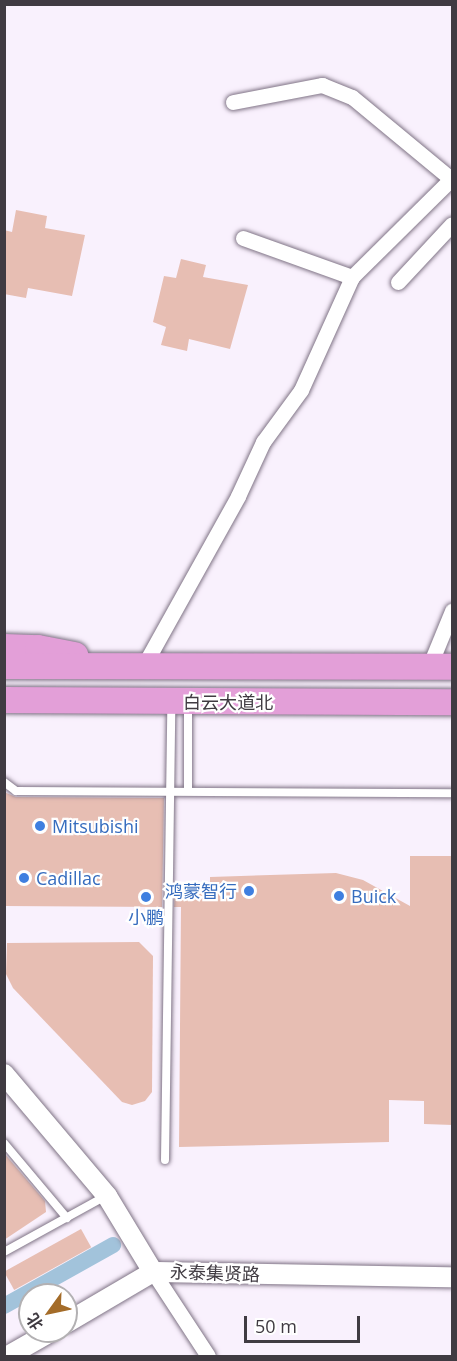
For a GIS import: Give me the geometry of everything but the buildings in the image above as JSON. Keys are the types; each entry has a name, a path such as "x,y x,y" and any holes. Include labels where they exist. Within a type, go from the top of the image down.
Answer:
{"highway":[{"path":"4,647 38,648 143,667"},
{"name":"白云大道北","path":"4,666 441,667"},
{"name":"白云大道北","path":"4,700 143,703 453,702"},
{"path":"4,718 143,703"}],"street":[{"path":"143,667 238,496 263,442 301,390 352,277 452,179 352,97 322,86 233,102"},
{"path":"398,282 453,224"},
{"path":"243,238 352,277"},
{"path":"441,667 453,611"},
{"name":"永泰集贤路","path":"4,1074 107,1196 153,1272 453,1277"},
{"path":"78,1316 153,1272 208,1356"},
{"path":"9,1356 31,1343"}],"lane":[{"path":"165,1160 170,791 180,703"},
{"path":"180,703 188,791"},
{"path":"4,782 16,791 453,793"},
{"path":"4,1143 68,1218"},
{"path":"4,1252 107,1196"}],"waterway":[{"path":"4,1306 113,1245"}],"place":[{"name":"Mitsubishi","path":"40,826"},
{"name":"Cadillac","path":"24,878"},
{"name":"鸿蒙智行","path":"249,891"},
{"name":"Buick","path":"339,896"},
{"name":"小鹏","path":"146,897"}]}
